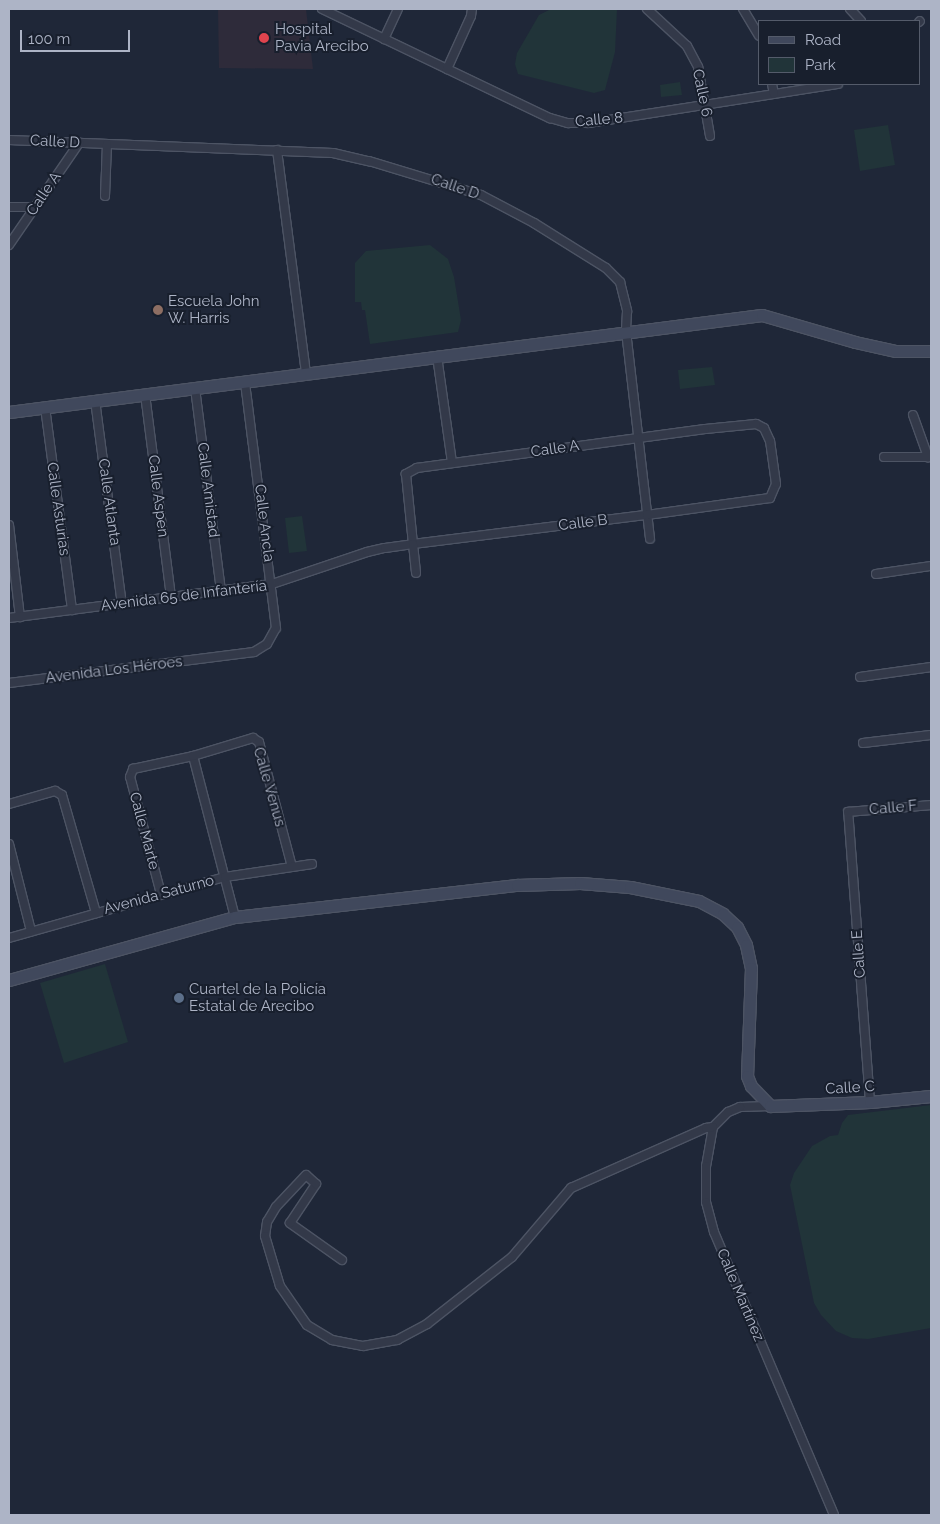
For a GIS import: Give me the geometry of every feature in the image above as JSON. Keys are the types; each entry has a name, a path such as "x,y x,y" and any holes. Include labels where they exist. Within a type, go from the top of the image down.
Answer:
{"street":[{"name":"Calle 8","path":"322,9 550,118 568,123 589,123 832,85"},
{"path":"384,39 398,9"},
{"path":"447,69 471,16 472,9"},
{"name":"Calle 6","path":"647,9 686,46 698,67 710,136"},
{"path":"743,9 758,34"},
{"path":"850,9 861,20"},
{"path":"772,85 774,94"},
{"name":"Calle D","path":"9,140 332,153 369,161 469,190 510,209 606,268 620,282 627,310 626,331 650,539"},
{"name":"Calle A","path":"9,245 79,143"},
{"path":"105,196 107,144"},
{"path":"277,150 306,374"},
{"path":"9,207 36,207"},
{"path":"9,412 626,331 762,315 855,342 888,349 931,351"},
{"path":"416,573 406,474 417,468 452,463 437,356"},
{"name":"Calle Ancla","path":"220,656 254,652 267,644 276,628 272,584 245,381"},
{"name":"Calle Amistad","path":"195,388 221,591"},
{"name":"Calle Aspen","path":"145,394 171,597"},
{"name":"Calle Atlanta","path":"95,400 122,604"},
{"name":"Calle Asturias","path":"45,407 72,610"},
{"path":"884,457 930,457 914,415"},
{"name":"Calle A","path":"452,463 756,424 764,428 770,441 776,484 770,498 752,501"},
{"name":"Calle B","path":"414,544 752,501"},
{"path":"9,525 20,617"},
{"name":"Avenida 65 de Infantería","path":"9,618 272,584 367,552 414,544"},
{"path":"876,574 931,566"},
{"name":"Avenida Los Héroes","path":"9,683 220,656"},
{"path":"860,677 931,667"},
{"path":"862,743 931,735"},
{"name":"Calle Venus","path":"193,756 253,738 259,742 292,867"},
{"path":"193,756 236,916"},
{"name":"Calle Marte","path":"161,894 130,777 133,769 193,756"},
{"path":"9,804 54,791 62,795 96,913"},
{"name":"Calle F","path":"855,812 931,805"},
{"name":"Calle E","path":"855,812 848,812 870,1102"},
{"path":"9,844 31,931"},
{"name":"Avenida Saturno","path":"9,938 225,877 312,864"},
{"path":"9,980 236,916 517,885 571,883 630,888 699,901 723,914 737,927 746,945 751,968 748,1076 751,1086 770,1106"},
{"name":"Calle C","path":"770,1106 870,1102 931,1096"},
{"path":"342,1260 290,1224 316,1184 306,1175 276,1207 267,1222 266,1236 280,1286 307,1325 332,1340 363,1346 398,1340 427,1324 512,1257 571,1188 706,1128 713,1127 720,1118 734,1109 770,1106"},
{"name":"Calle Martínez","path":"713,1127 706,1166 706,1202 714,1232 834,1515"}],"shaded area":[{"name":"Hospital Pavia Arecibo","path":"218,9 306,9 313,69 219,68"}],"green space":[{"path":"551,9 617,9 615,52 605,90 594,93 518,74 515,64 517,53 539,15"},
{"path":"680,82 682,95 661,97 660,85"},
{"path":"888,125 895,165 860,171 854,130"},
{"path":"430,245 448,259 454,277 461,320 458,332 370,344 365,310 362,310 361,302 355,302 355,263 366,251"},
{"path":"712,367 715,385 680,389 678,370"},
{"path":"302,516 307,551 289,553 285,518"},
{"path":"105,964 128,1042 64,1063 40,983"},
{"path":"931,1105 931,1328 868,1339 852,1338 836,1331 821,1315 814,1303 790,1185 794,1173 812,1146 830,1136 838,1135 842,1123 848,1115"}],"place":[{"name":"Hospital Pavia Arecibo","path":"264,38"},
{"name":"Escuela John W. Harris","path":"158,310"},
{"name":"Cuartel de la Policía Estatal de Arecibo","path":"179,998"}]}
